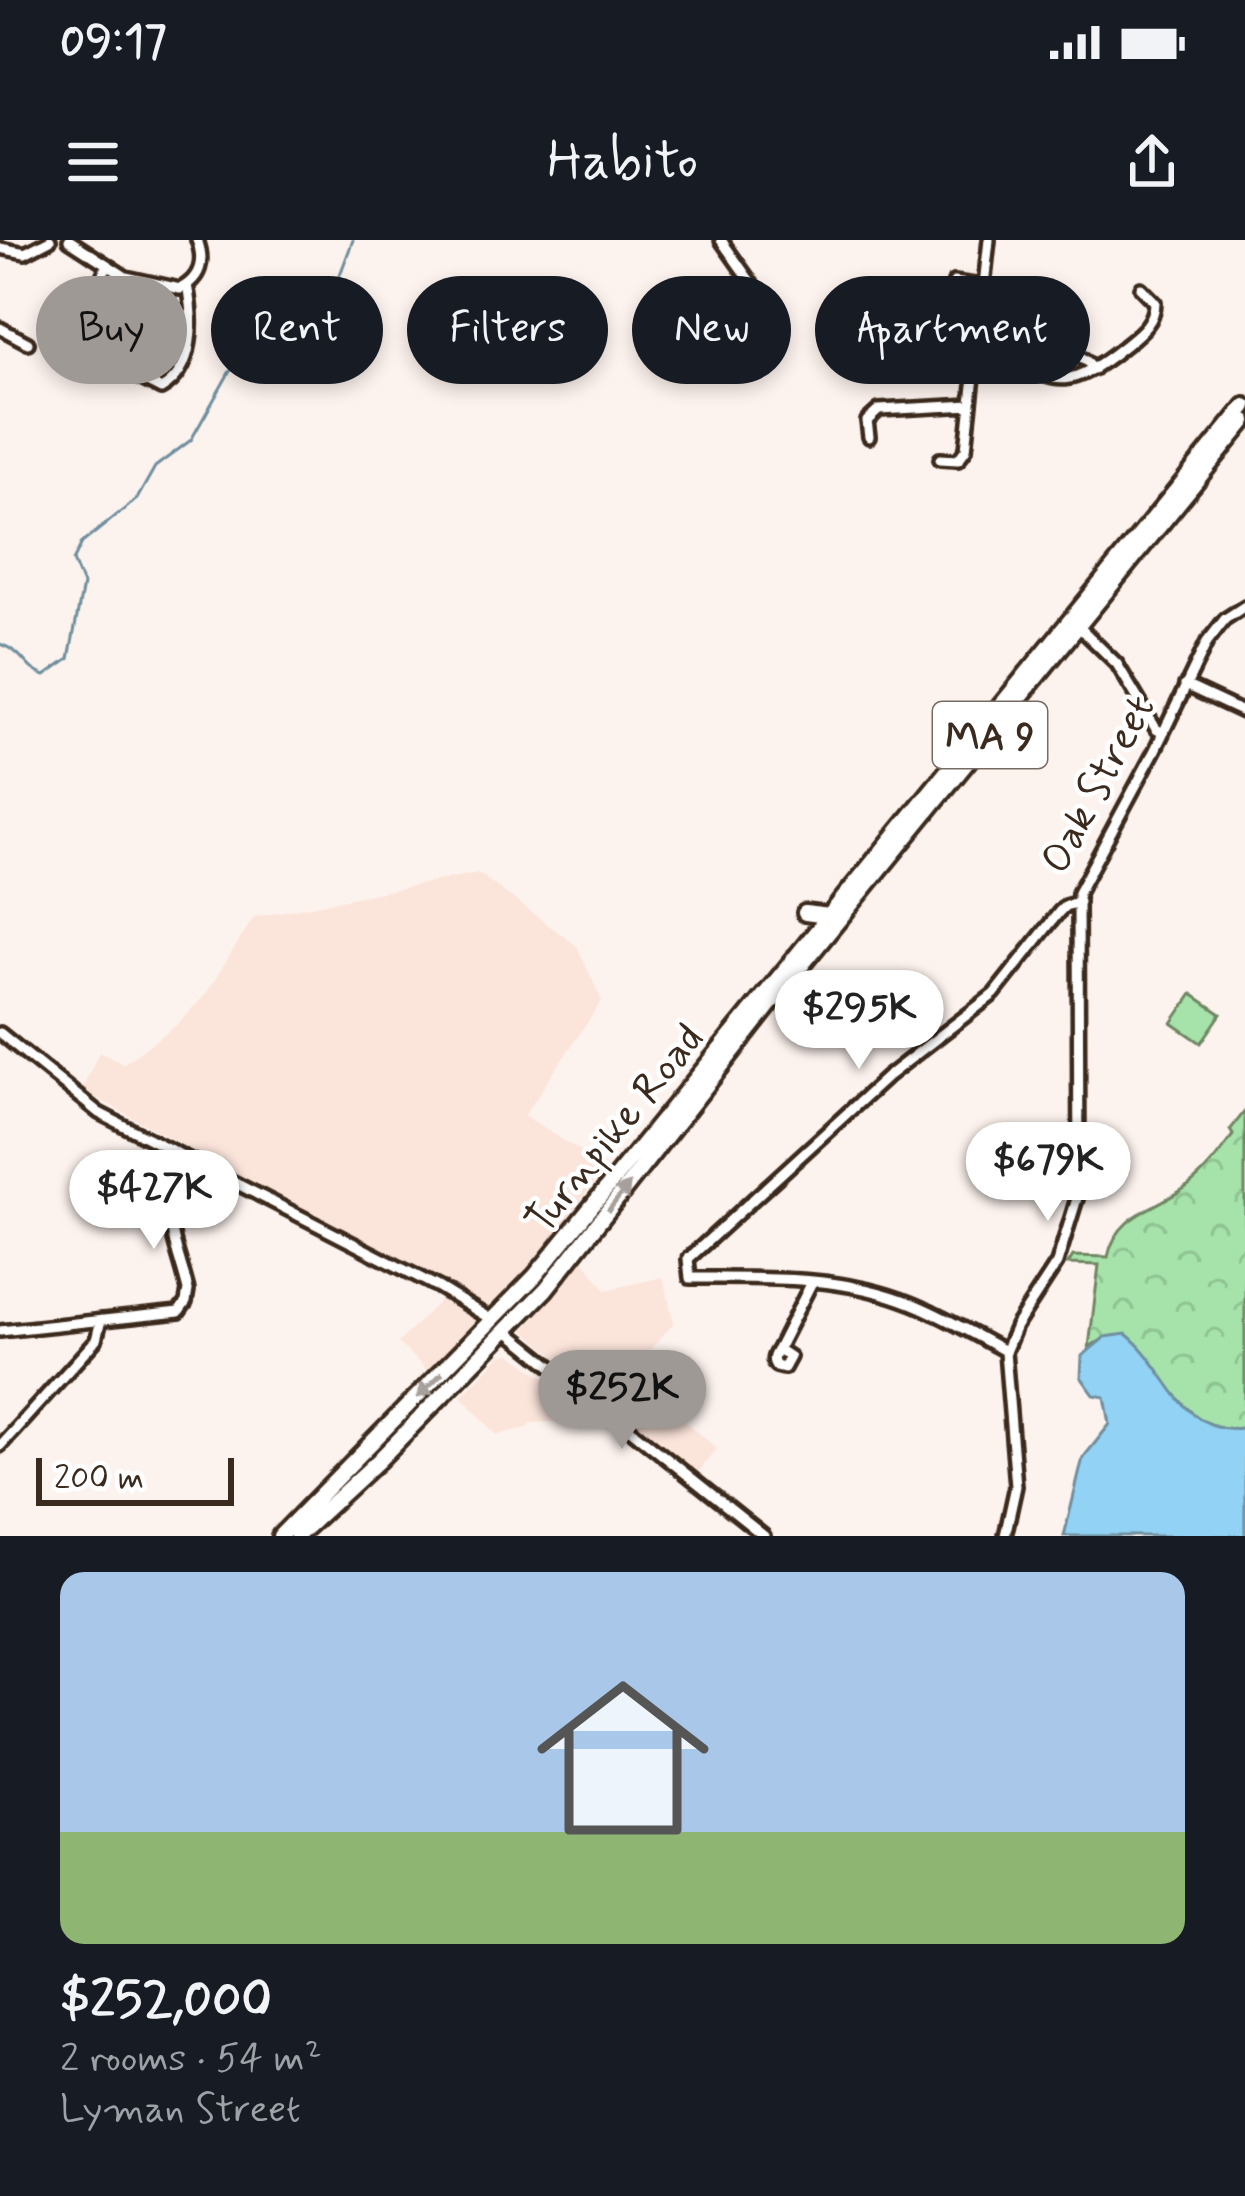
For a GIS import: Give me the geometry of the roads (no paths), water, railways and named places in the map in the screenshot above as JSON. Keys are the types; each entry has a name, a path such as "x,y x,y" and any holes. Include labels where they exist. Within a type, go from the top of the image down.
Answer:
{"highway":[{"name":"Turnpike Road","path":"297,1536 378,1461 500,1326 539,1271 1245,406"},
{"name":"Turnpike Road","path":"280,1536 579,1248 1245,421"},
{"path":"805,913 829,916"},
{"path":"751,985 758,1002"}],"street":[{"path":"0,248 20,254 50,240"},
{"path":"69,240 124,276"},
{"path":"187,350 193,338 187,285 201,267 197,240"},
{"path":"721,240 746,276"},
{"path":"984,276 989,240"},
{"path":"102,276 107,265"},
{"path":"1090,371 1142,332 1154,314 1155,302 1141,288"},
{"path":"0,328 28,343"},
{"path":"1090,365 1094,369"},
{"path":"940,460 953,461 963,455 973,384"},
{"path":"869,436 867,422 879,410 971,405"},
{"name":"Oak Street","path":"812,1282 690,1278 691,1254 888,1076 994,994 1065,905 1078,902 1083,880 1215,630 1245,605"},
{"path":"1078,626 1117,664 1156,729 1163,733"},
{"path":"1185,686 1245,713"},
{"path":"1005,1536 1016,1486 1005,1351 1057,1263 1079,1192 1078,902"},
{"path":"0,1033 99,1113 438,1287 500,1326 764,1536"},
{"path":"0,1331 174,1314 184,1308 188,1290 169,1215 175,1190 192,1162"},
{"path":"778,1348 812,1282 911,1303 1005,1351"},
{"path":"0,1446 96,1340 101,1320"}],"water":[{"path":"1126,1334 1190,1410 1222,1427 1245,1428 1245,1536 1064,1536 1083,1458 1110,1424 1105,1397 1094,1395 1081,1377 1082,1356 1105,1337"}],"waterway":[{"path":"0,644 45,676 69,659 83,585 73,561 82,543 137,499 155,467 191,440 230,371 326,312 353,240"}]}
